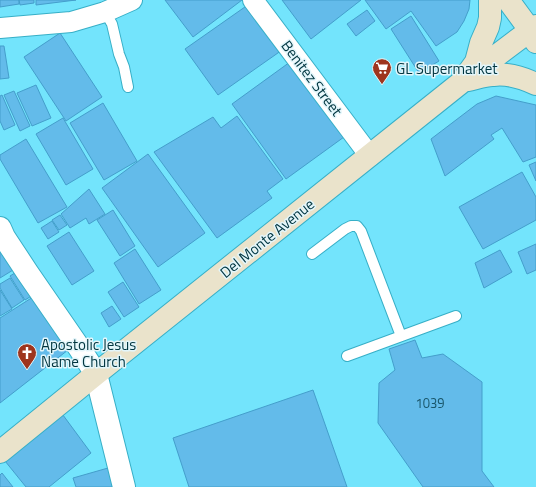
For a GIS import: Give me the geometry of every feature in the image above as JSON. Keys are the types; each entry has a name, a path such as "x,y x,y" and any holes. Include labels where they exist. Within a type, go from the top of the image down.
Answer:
{"main road":[{"path":"463,81 476,62 481,42 488,27 490,18 490,0"},
{"path":"508,0 534,33"},
{"name":"Del Monte Avenue","path":"0,452 463,81 534,33"},
{"path":"463,81 502,74 536,84"}],"street":[{"path":"0,28 71,22 105,12 132,0"},
{"name":"Benitez Street","path":"253,0 370,156"},
{"path":"0,228 26,272 96,374 124,487"}],"lane":[{"path":"105,12 112,24 119,54 124,67 128,88"},
{"path":"312,254 345,229 351,226 357,226 361,231 401,336"},
{"path":"347,356 456,316"}],"building":[{"path":"0,0 19,0 19,4 0,7"},
{"path":"19,0 34,0 34,3 20,5"},
{"path":"36,0 76,0 36,5"},
{"path":"165,0 242,0 193,37"},
{"path":"282,0 361,0 311,39"},
{"path":"365,0 470,0 469,9 457,32 436,46 411,11 386,29"},
{"path":"252,2 285,48 218,95 185,49"},
{"path":"367,10 375,21 356,36 347,24"},
{"path":"411,16 439,61 419,73 391,29"},
{"path":"60,33 102,97 66,121 24,57"},
{"path":"0,46 4,46 9,78 0,79"},
{"path":"290,62 344,137 286,179 232,104"},
{"path":"36,85 51,118 32,126 17,93"},
{"path":"14,91 30,126 20,131 4,95"},
{"path":"2,95 15,125 4,130 0,121 0,96"},
{"path":"496,96 536,105 536,157 523,162 502,128 491,135 494,139 445,176 431,139 477,104"},
{"path":"103,103 137,161 104,180 70,123"},
{"path":"237,116 283,179 267,191 272,198 217,238 154,152 213,117 221,128"},
{"path":"63,118 93,169 66,185 36,134"},
{"path":"26,139 67,207 38,223 0,159 0,155"},
{"path":"148,154 205,233 158,267 102,188"},
{"path":"536,162 536,181 529,165"},
{"path":"522,172 536,197 536,220 483,249 459,207"},
{"path":"89,189 105,214 89,224 86,218 70,228 61,214"},
{"path":"113,210 135,246 120,256 97,220"},
{"path":"60,215 67,225 59,230 52,220"},
{"path":"52,221 59,232 48,239 41,228"},
{"path":"69,232 94,271 72,285 47,246"},
{"path":"536,244 536,270 527,274 518,252"},
{"path":"135,249 161,290 139,304 114,263"},
{"path":"0,250 18,267 0,278"},
{"path":"500,250 512,272 484,288 475,263"},
{"path":"26,266 41,290 25,300 10,276"},
{"path":"10,278 24,300 12,308 0,288 0,284"},
{"path":"123,282 139,307 124,317 108,292"},
{"path":"0,290 12,309 0,316"},
{"path":"44,290 77,343 0,403 0,318"},
{"path":"112,306 121,319 109,327 101,313"},
{"path":"415,340 422,358 443,354 482,382 482,471 494,487 423,487 378,423 379,383 395,370 389,349"},
{"path":"313,390 347,487 189,487 173,438"},
{"path":"60,411 91,453 49,487 26,487 5,461"},
{"path":"108,468 113,487 76,487 73,478"},
{"path":"2,473 13,487 0,487 0,475"}],"place":[{"name":"GL Supermarket","path":"382,85"},
{"name":"Apostolic Jesus Name Church","path":"27,370"}]}
